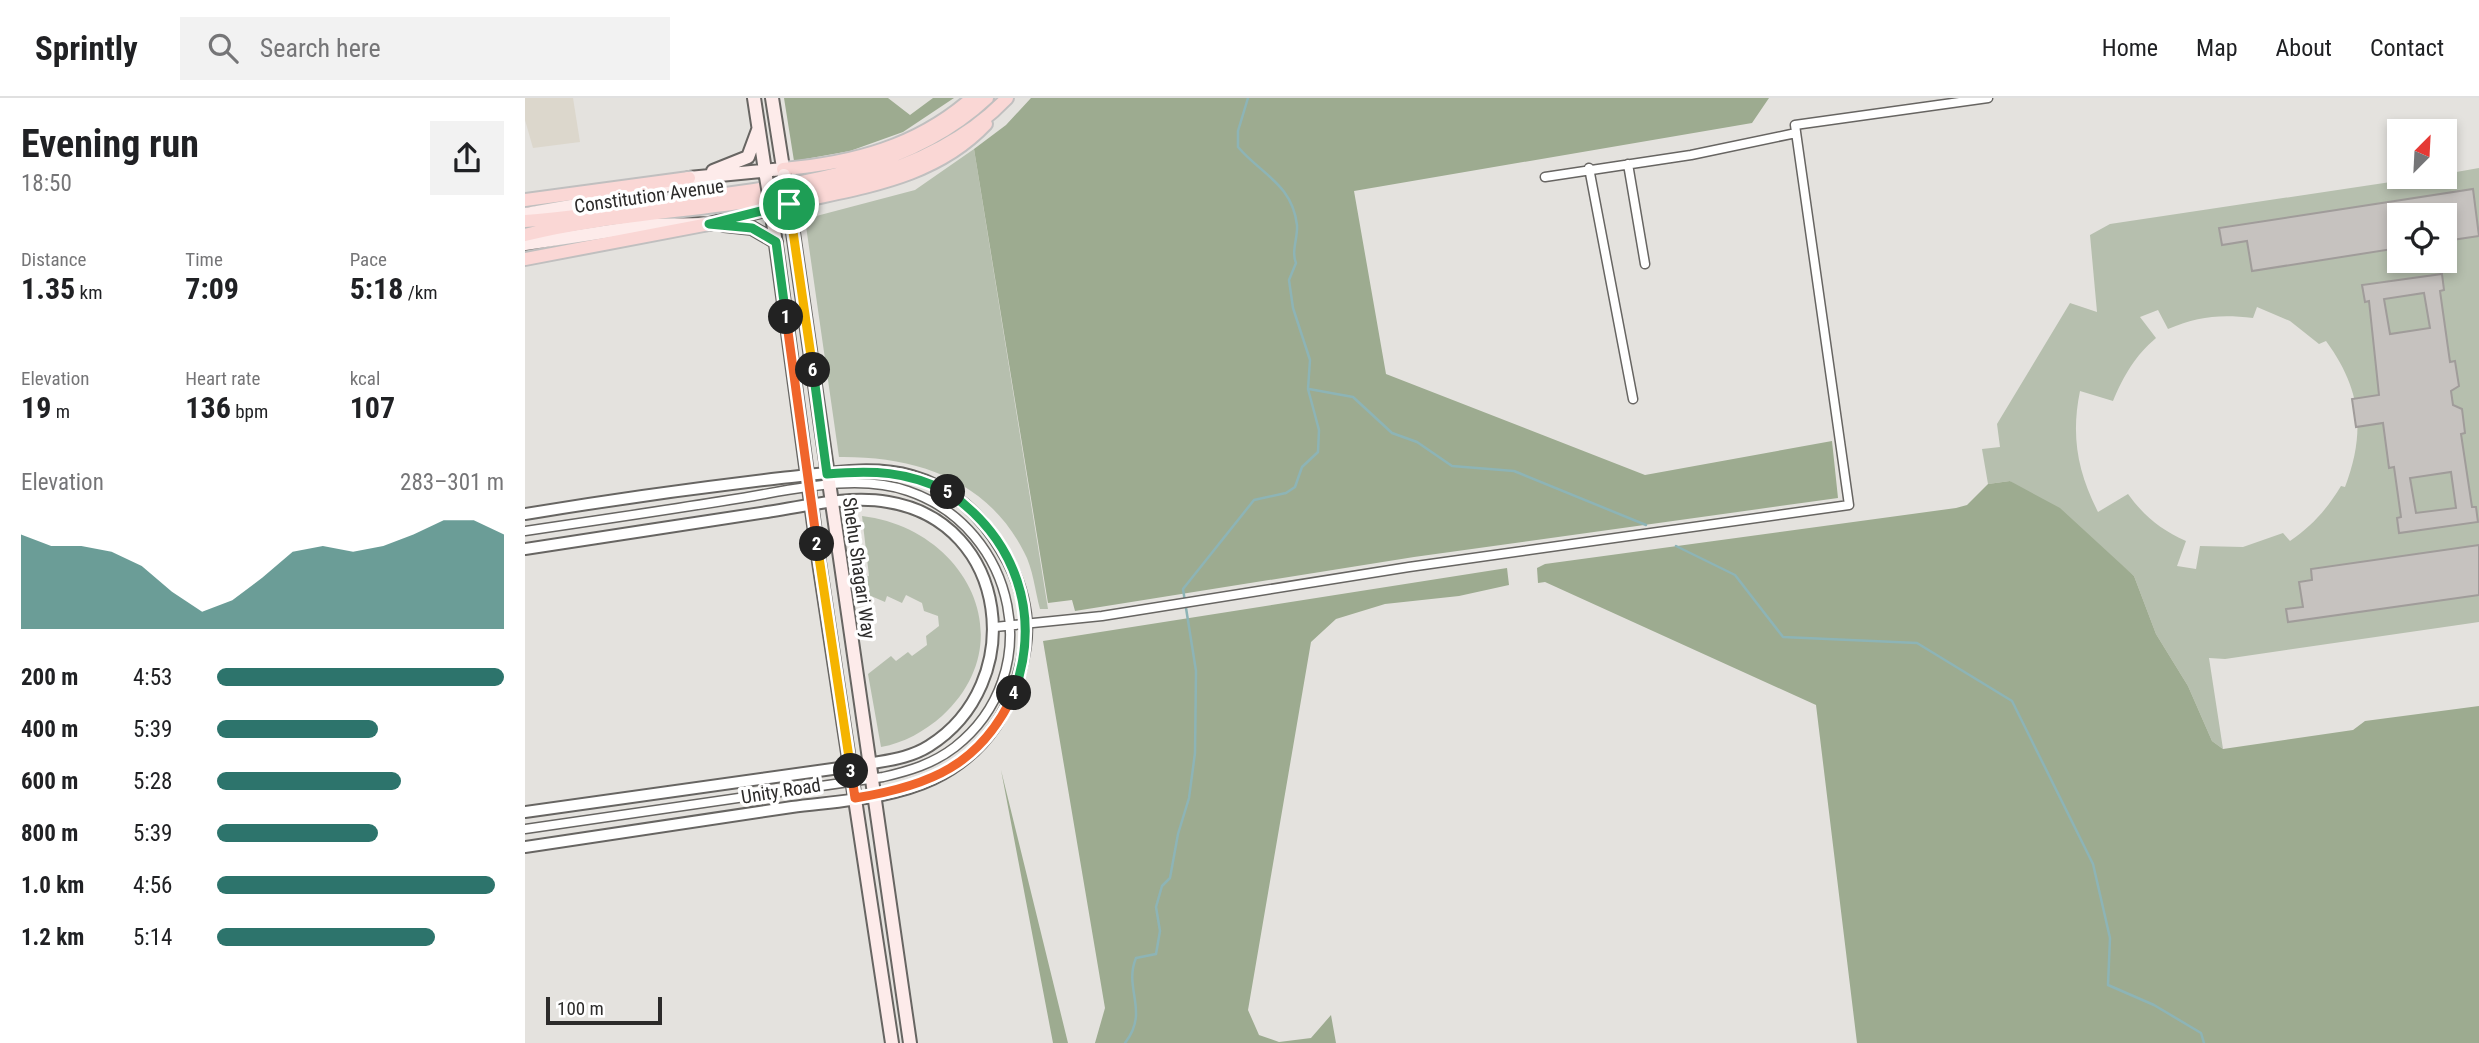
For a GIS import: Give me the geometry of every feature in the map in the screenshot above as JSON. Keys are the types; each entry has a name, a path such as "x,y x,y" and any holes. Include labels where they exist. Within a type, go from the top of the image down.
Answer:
{"main road":[{"name":"Shehu Shagari Way","path":"754,98 891,1043"},
{"name":"Shehu Shagari Way","path":"772,98 910,1043"},
{"path":"784,172 840,162 888,149 935,126 972,98"},
{"name":"Constitution Avenue","path":"525,235 544,225 747,191 860,168 929,141 987,98"},
{"path":"789,201 866,189 930,164 970,141 1005,100"},
{"name":"Constitution Avenue","path":"525,221 544,225 751,201 880,174 944,147 1005,100"},
{"path":"531,199 689,178 744,160 750,154 758,131"},
{"name":"Constitution Avenue","path":"525,214 639,194 689,178 784,172"},
{"name":"Constitution Avenue","path":"525,244 650,225 709,224 770,203 789,201"},
{"path":"525,260 709,224 752,228 776,242"},
{"path":"880,1043 886,1007"}],"street":[{"path":"995,627 1119,613 1461,559 1563,547 1849,505 1795,125 1988,98"},
{"path":"1545,177 1796,132"},
{"path":"1628,164 1645,264"},
{"path":"1589,169 1633,399"},
{"name":"Unity Road","path":"525,531 809,482 891,472 912,476 949,492 980,518 1007,558 1018,582 1028,625 1014,693 999,723 961,762 932,779 873,795 525,847"},
{"name":"Unity Road","path":"525,829 871,779 926,765 957,745 975,727 1001,685 1011,626 1003,588 994,565 982,546 955,517 907,490 828,480"},
{"name":"Unity Road","path":"525,514 704,486 809,482"},
{"name":"Unity Road","path":"525,549 812,506 889,502 934,519 952,534 980,572 988,590 995,627 988,672 964,715 928,747 894,760 525,812"}],"shaded area":[{"path":"525,98 573,98 580,142 533,148 525,120"}],"green space":[{"path":"784,98 888,98 910,115 933,98 954,98 903,132 850,151 794,161"},
{"path":"1031,98 1769,98 1752,123 1354,191 1386,374 1645,475 1832,441 1838,498 1414,557 1075,611 1072,600 1048,603 974,149 1006,125"},
{"path":"974,149 1048,609 1040,609 1027,558 1009,527 990,506 969,490 921,467 895,461 839,457 805,219 915,190"},
{"path":"2479,168 2479,622 2225,659 2209,658 2223,749 2212,741 2188,686 2156,634 2134,576 2101,548 2010,481 1988,484 1982,449 2000,447 1997,424 2070,303 2097,312 2090,235 2110,224 2387,183 2387,189 2457,189 2457,172","holes":["2257,307 2290,321 2319,344 2326,341 2347,376 2356,411 2356,447 2345,487 2341,486 2319,516 2290,541 2283,533 2243,547 2200,546 2196,569 2177,566 2186,541 2154,522 2128,494 2098,512 2085,482 2078,453 2076,423 2080,391 2113,401 2131,366 2156,338 2140,317 2158,310 2168,329 2210,317 2253,318"]},
{"path":"2010,481 2060,508 2134,576 2156,634 2188,686 2212,741 2223,749 2353,730 2365,721 2479,706 2479,1043 1857,1043 1816,705 1545,582 1538,583 1537,568 1545,564 1956,508 1967,505 1988,484"},
{"path":"862,516 898,525 929,541 954,564 971,592 980,622 979,654 967,686 929,727 914,736 881,747 868,674 891,656 896,661 908,652 912,656 927,645 926,636 939,626 938,616 924,611 922,603 906,595 902,603 887,596 885,602 857,590 856,578 869,576"},
{"path":"1507,568 1509,585 1459,596 1385,604 1336,619 1311,642 1248,1010 1259,1035 1279,1042 1311,1038 1331,1015 1336,1043 1095,1043 1105,1008 1043,641"},
{"path":"1001,770 1068,1043 1053,1043"}],"building":[{"path":"2473,189 2479,236 2457,239 2457,203 2387,203 2387,250 2252,271 2247,241 2222,245 2219,228"},
{"path":"2442,274 2444,290 2440,291 2450,362 2455,361 2459,386 2451,391 2453,405 2462,409 2465,433 2461,434 2472,507 2476,507 2478,522 2399,533 2397,518 2401,517 2394,467 2389,468 2383,423 2356,427 2352,399 2379,395 2369,301 2365,302 2362,285","holes":["2424,293 2430,328 2390,334 2384,299","2451,472 2456,508 2416,513 2410,478"]},
{"path":"2479,545 2479,595 2288,622 2286,609 2303,607 2299,582 2312,580 2311,569"}],"waterway":[{"path":"1125,1043 1135,1021 1133,969 1136,958 1156,954 1160,931 1156,907 1162,886 1170,878 1178,834 1189,798 1195,753 1196,671 1183,589 1254,500 1286,493 1295,487 1302,467 1318,452 1319,430 1308,389 1310,360 1293,308 1289,280 1296,263 1294,254 1297,225 1289,199 1275,181 1238,147 1238,131 1248,98"},
{"path":"1309,389 1353,397 1392,433 1417,442 1452,466 1514,471 1646,525"},
{"path":"1676,546 1735,575 1783,637 1917,643 2012,701 2093,864 2110,938 2108,985 2154,1005 2201,1033 2204,1043"}],"route":[{"path":"789,204 827,474 891,472 912,476 930,482 964,503 980,518 1007,558 1018,582 1028,625 1014,693 999,723 975,751 947,771 912,787 855,798 819,562 776,242 752,228 709,224 771,206 789,204"}]}
